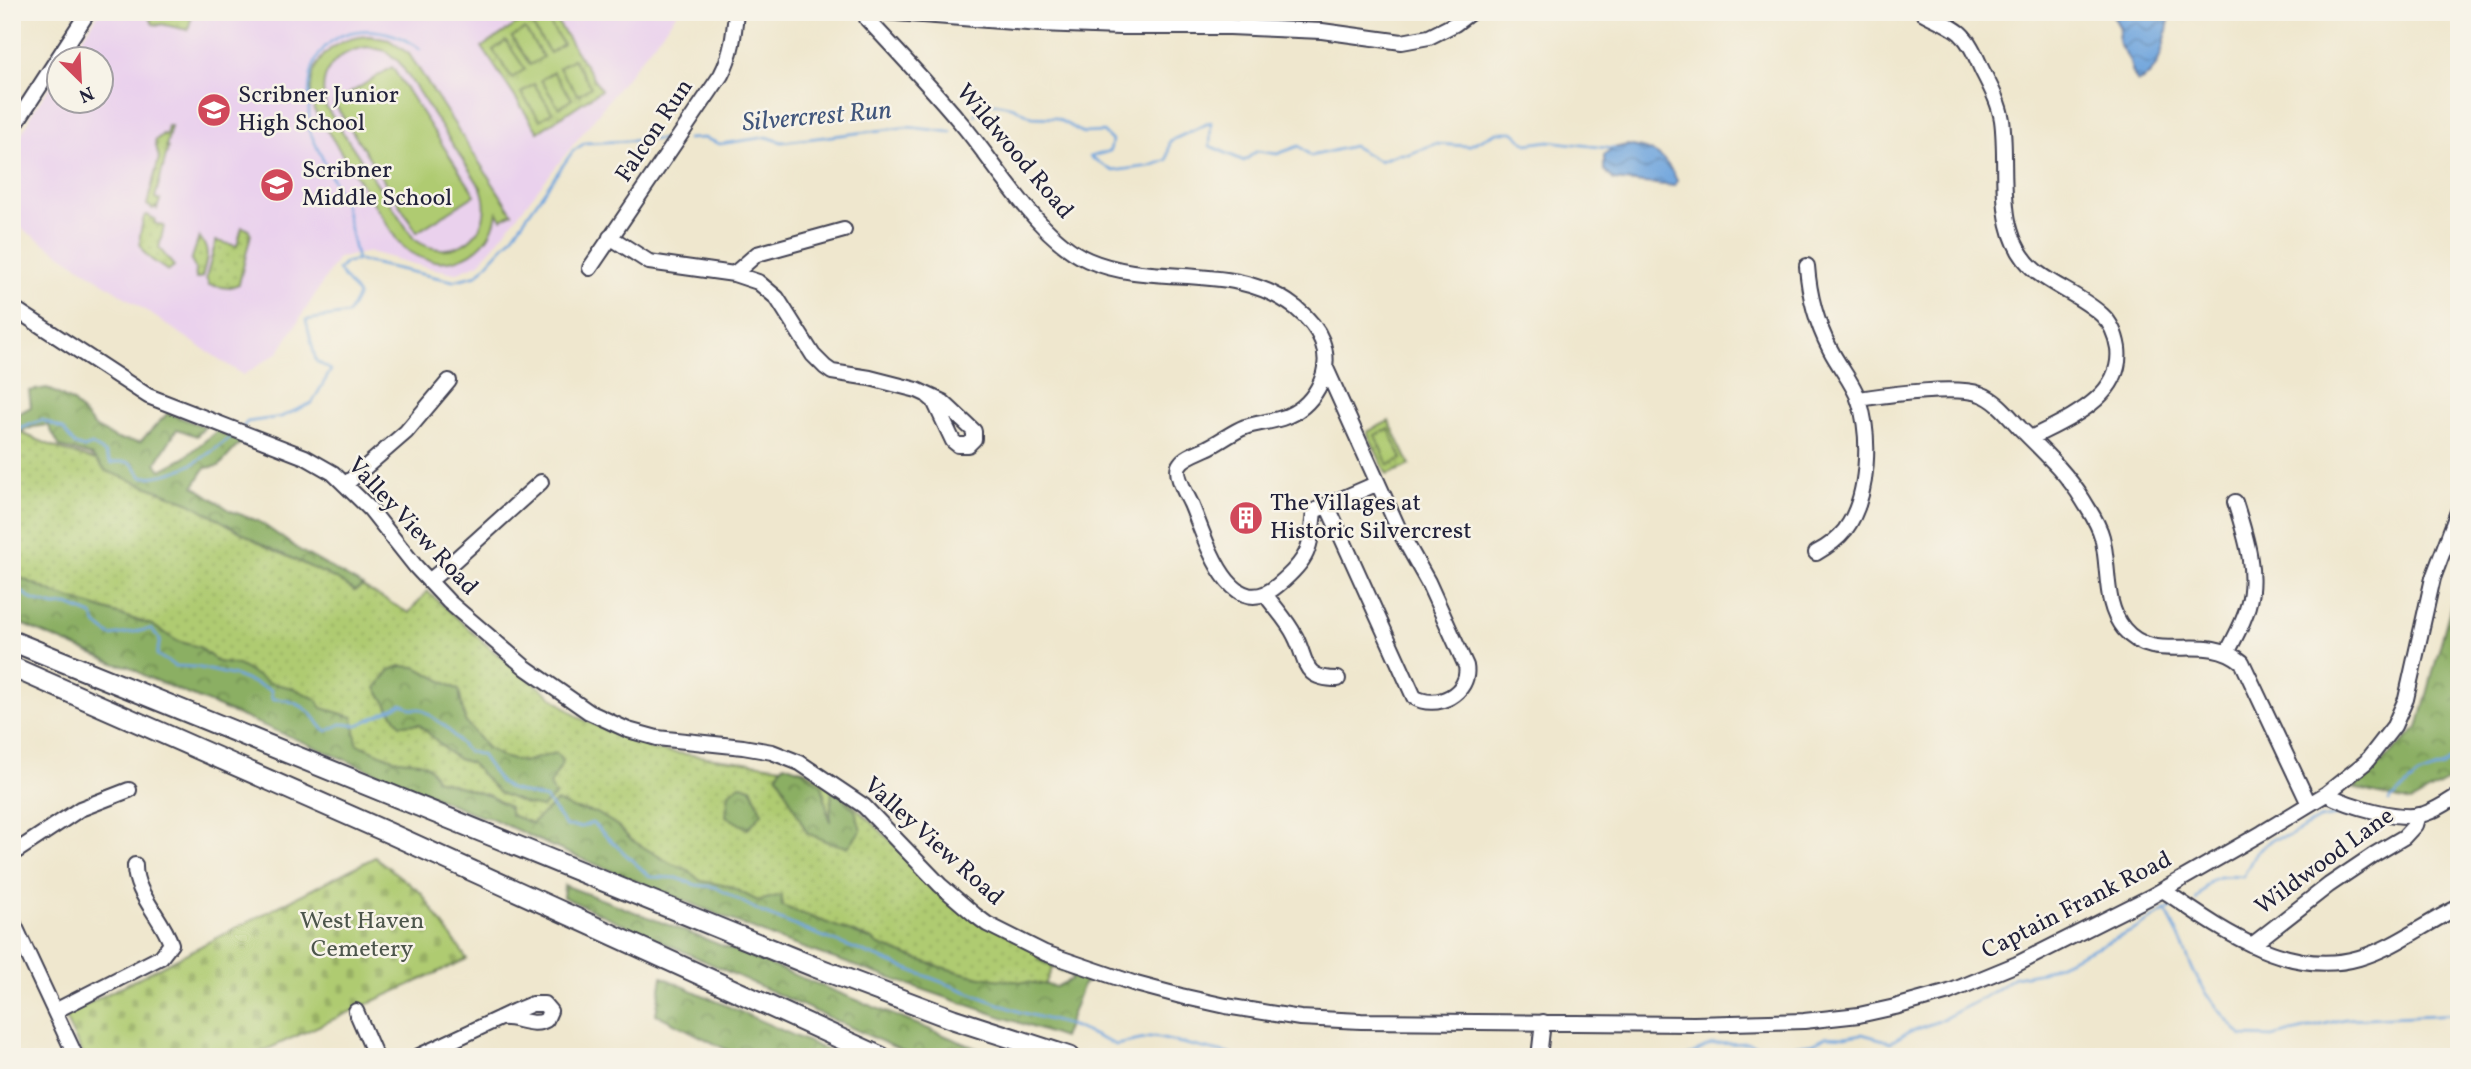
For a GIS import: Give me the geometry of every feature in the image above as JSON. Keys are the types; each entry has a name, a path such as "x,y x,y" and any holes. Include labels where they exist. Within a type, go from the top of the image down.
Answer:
{"highway":[{"path":"12,641 815,967 953,1019 1070,1057"},
{"path":"12,667 389,833 881,1057"}],"street":[{"name":"Falcon Run","path":"590,268 721,75 733,45 736,12"},
{"name":"Wildwood Road","path":"868,12 867,19 962,124 1038,220 1065,246 1087,260 1118,269 1224,278 1267,291 1290,304 1309,320 1322,340 1325,366 1400,532 1428,582 1466,666 1467,673 1462,688 1438,702 1421,702 1410,691 1327,505"},
{"path":"883,12 1040,24 1119,27 1230,26 1322,31 1402,41 1429,37 1455,24 1471,12"},
{"path":"1922,12 1955,29 1967,41 1995,97 2004,139 2008,220 2017,250 2038,273 2100,313 2110,326 2116,341 2116,373 2104,393 2031,438"},
{"path":"12,129 83,14"},
{"path":"734,274 757,254 845,230"},
{"path":"610,237 649,262 734,274 758,282 771,291 813,355 825,368 832,372 917,390 927,395"},
{"path":"1807,267 1816,314 1830,349 1858,399 1866,461 1862,489 1846,529 1835,541 1816,553"},
{"name":"Valley View Road","path":"12,307 148,396 305,457 333,473 370,509 449,603 526,668 589,712 628,730 657,738 772,752 800,763 826,778 870,811 940,885 975,915 987,924 1045,953 1136,984 1256,1012 1330,1020 1542,1022"},
{"path":"1325,366 1322,381 1307,403 1290,415 1241,429 1187,458 1177,470 1229,584 1252,597 1265,594 1305,558 1309,549 1314,511 1378,483"},
{"path":"346,484 406,432 449,381"},
{"path":"1858,399 1916,392 1979,393 1996,404 2066,473 2096,519 2106,554 2112,608 2124,629 2151,646 2209,647 2228,651 2242,662 2309,804"},
{"path":"429,581 541,482"},
{"path":"2228,651 2246,612 2252,588 2249,555 2235,502"},
{"name":"Captain Frank Road","path":"1542,1022 1785,1022 1850,1016 1895,1007 1950,992 2006,969 2164,890 2326,794 2366,762 2386,739 2406,699 2433,578 2459,509"},
{"path":"1265,594 1294,633 1304,662 1311,672 1325,679 1338,679"},
{"path":"12,855 80,809 129,790"},
{"path":"2326,794 2337,800 2395,815 2418,816"},
{"name":"Wildwood Lane","path":"2252,945 2329,885 2404,838 2418,816 2459,795"},
{"path":"55,1011 161,957 170,944 167,932 134,878 135,865"},
{"path":"2164,890 2211,922 2252,945 2276,955 2319,962 2361,958 2408,936 2459,907"},
{"path":"12,920 75,1056"},
{"path":"356,1011 376,1057"},
{"path":"417,1057 500,1018"},
{"path":"1539,1057 1542,1022"}],"shaded area":[{"name":"Scribner Middle School","path":"100,12 678,12 480,263 455,273 370,252 338,258 279,352 243,375 12,222 12,148 46,92 46,116 116,116 116,46 77,46"}],"green space":[{"path":"150,12 193,12 188,30 153,24 149,18"},
{"path":"535,12 551,12 601,90 538,132 482,47"},
{"path":"545,17 563,44 550,53 532,25"},
{"path":"525,29 543,57 530,65 512,37"},
{"path":"369,36 389,40 409,54 512,213 502,219 497,212 492,229 483,243 471,253 441,261 425,259 410,252 397,240 314,110 311,95 315,69 330,49 354,38","holes":["368,47 386,51 399,62 481,188 485,204 483,219 468,241 456,247 428,247 414,239 326,107 326,75 338,59 356,49"]},
{"path":"506,41 525,69 512,78 493,50"},
{"path":"573,59 591,87 578,95 559,68"},
{"path":"392,67 475,195 417,232 334,103"},
{"path":"553,72 572,99 559,108 541,80"},
{"path":"534,84 552,112 540,120 521,93"},
{"path":"168,126 171,126 166,147 168,148 155,198 160,200 157,209 153,209 147,205 159,158 155,141 163,134 166,135"},
{"path":"147,215 155,219 154,223 164,226 159,248 174,266 168,271 151,259 140,244 144,217"},
{"path":"242,227 248,229 251,234 239,284 228,288 209,285 206,278 216,241 237,246"},
{"path":"199,237 206,247 207,256 202,277 196,279 191,261"},
{"path":"47,388 73,402 96,428 117,439 140,442 168,413 205,427 197,436 177,429 156,463 161,470 184,458 217,431 241,442 219,466 205,468 194,486 231,511 258,521 301,551 363,586 355,591 336,579 265,546 190,503 106,471 92,456 60,447 48,425 33,427 12,436 12,417 31,407 29,391"},
{"path":"1389,421 1410,465 1387,475 1367,432"},
{"path":"12,429 62,450 185,487 409,613 427,591 491,649 579,718 654,750 805,770 837,789 945,893 1056,960 1029,1020 708,898 12,608"},
{"path":"1389,429 1402,459 1388,465 1375,435"},
{"path":"12,574 59,595 152,625 177,641 199,647 218,662 238,665 270,683 293,688 316,699 322,708 353,717 357,744 394,759 424,763 436,779 490,796 509,807 511,815 532,823 557,801 571,808 597,813 618,826 630,839 672,864 686,869 701,881 729,886 758,901 781,895 782,906 954,971 990,979 1056,987 1072,979 1070,975 1038,960 1040,956 1098,976 1099,981 1083,984 1063,1038 780,940 147,677 128,666 116,664 12,620"},
{"path":"2459,575 2459,775 2411,802 2354,788 2418,728"},
{"path":"400,666 416,667 459,690 465,721 486,747 502,757 523,762 556,753 563,762 550,785 555,796 542,807 526,804 499,793 471,763 458,759 446,750 419,724 400,725 376,688 390,670"},
{"path":"784,764 801,770 822,785 830,822 832,789 855,810 861,830 848,847 807,833 777,774"},
{"path":"740,785 751,787 762,813 748,829 726,816 729,793"},
{"name":"West Haven Cemetery","path":"375,857 421,893 467,959 250,1057 84,1057 64,1016"},
{"path":"564,885 1003,1057 916,1057 563,897"},
{"path":"662,977 842,1057 741,1057 656,1014"}],"water":[{"path":"2099,12 2171,12 2162,52 2153,70 2146,77 2138,82 2119,43 2120,28 2112,14"},
{"path":"1627,145 1651,151 1662,158 1677,180 1675,186 1614,180 1604,170 1604,155"}],"waterway":[{"path":"309,118 309,89 313,67 325,47 336,38 350,33 379,31 408,41 420,49"},
{"name":"Silvercrest Run","path":"975,115 981,104 995,103 1014,107 1032,117 1056,118 1083,133 1103,132 1112,141 1110,151 1090,157 1113,171 1150,166 1167,160 1170,141 1211,122 1210,146 1244,161 1257,151 1277,154 1299,146 1311,156 1353,146 1379,161 1435,144 1468,146 1497,132 1513,132 1527,144 1549,141 1615,149"},
{"name":"Silvercrest Run","path":"687,139 704,138 720,144 767,137 782,142 908,127 951,132"},
{"path":"308,128 345,206 357,260"},
{"name":"Silvercrest Run","path":"243,427 247,422 281,417 312,403 331,370 316,361 306,320 348,314 358,295 338,270 345,263 357,260 453,281 477,275 512,237 573,151 585,143 666,139"},
{"name":"Silvercrest Run","path":"12,437 22,428 42,420 63,429 75,445 84,448 92,445 105,453 111,463 130,463 142,477 180,470 201,459 232,436"},
{"path":"12,585 33,600 55,606 68,605 92,615 97,625 111,636 151,629 160,639 157,655 175,666 196,667 236,676 271,690 272,699 290,701 301,706 327,731 341,724 358,725 402,704 412,709 421,709 445,726 467,751 481,755 500,782 510,789 546,799 566,826 581,827 592,823 650,877 677,878 696,885 715,887 761,912 803,929 1020,1012 1072,1026 1116,1045 1154,1037 1243,1057"},
{"path":"2389,801 2418,776 2443,767 2459,751"},
{"path":"2196,900 2206,886 2219,877 2243,877 2255,854 2272,839 2289,836 2319,819 2368,815"},
{"path":"1686,1057 1712,1044 1746,1043 1775,1049 1814,1043 1827,1036 1862,1034 1891,1042 1983,998 2015,977 2042,972 2134,930 2175,905"},
{"path":"2165,910 2203,988 2242,1036 2272,1037 2345,1019 2459,1014"}],"place":[{"name":"Scribner Junior High School","path":"214,110"},
{"name":"Scribner Middle School","path":"277,185"},
{"name":"The Villages at Historic Silvercrest","path":"1246,518"}]}
